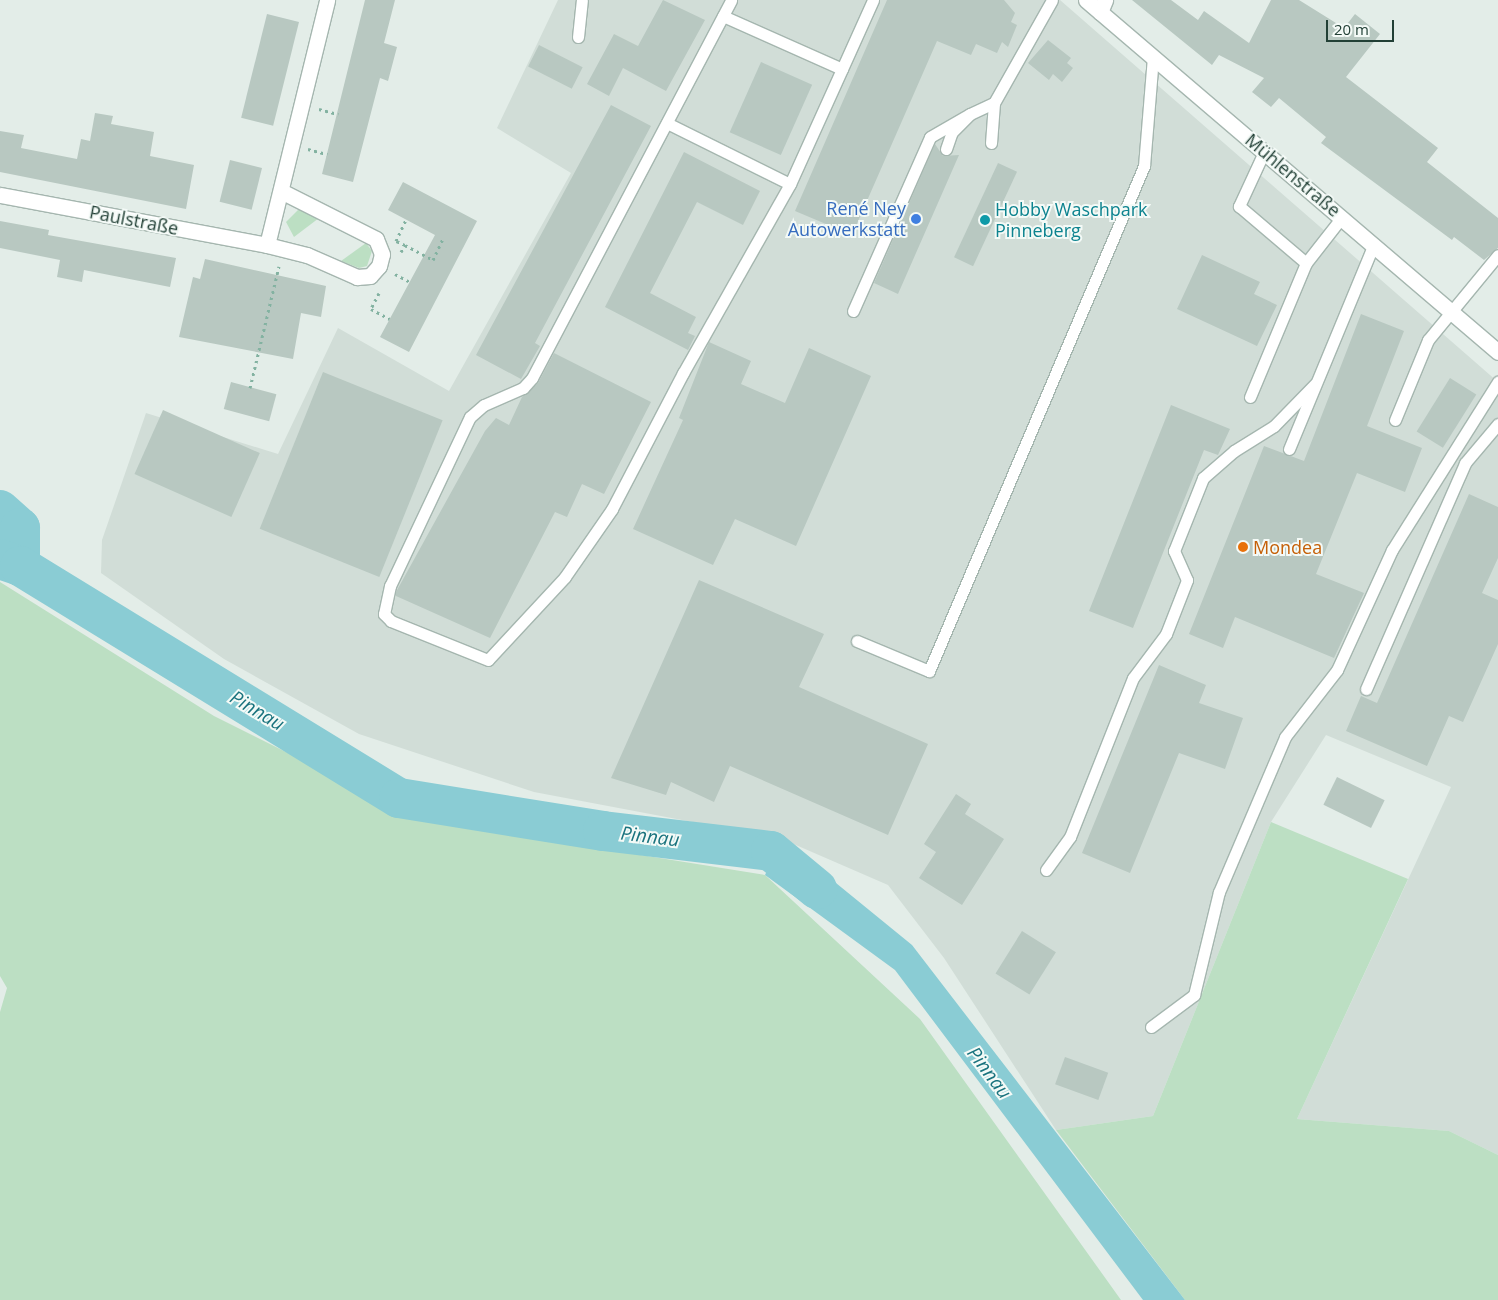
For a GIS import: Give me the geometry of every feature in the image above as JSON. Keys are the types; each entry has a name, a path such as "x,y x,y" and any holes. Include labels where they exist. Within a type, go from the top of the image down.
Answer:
{"street":[{"path":"268,245 327,0"},
{"name":"Mühlenstraße","path":"1086,0 1102,6 1153,57 1498,352"},
{"name":"Paulstraße","path":"0,195 268,245 357,277 370,276 382,254 376,238 281,191"}],"lane":[{"path":"578,37 582,0"},
{"path":"731,0 532,378 523,388 484,405 470,417 390,586 384,606 391,621 481,661 495,655 565,577 612,509 683,373 790,184 873,0"},
{"path":"991,143 994,103 1052,0"},
{"path":"723,16 842,69"},
{"path":"856,641 929,671 1144,166 1153,57"},
{"path":"853,311 930,138 970,114 994,103"},
{"path":"946,149 952,132 970,114"},
{"path":"667,123 790,184"},
{"path":"1264,152 1239,206 1306,263"},
{"path":"1250,397 1306,263 1342,217"},
{"path":"1289,450 1374,244"},
{"path":"1395,420 1428,340 1498,255"},
{"path":"1151,1027 1194,995 1219,892 1285,737 1338,670 1392,550 1498,382"},
{"path":"1046,870 1070,837 1133,678 1166,634 1187,580 1174,551 1203,478 1234,451 1274,426 1315,384"},
{"path":"1366,689 1465,463 1498,424"}],"path":[{"path":"406,220 396,240 433,260 443,239"},
{"path":"397,258 404,245"},
{"path":"250,388 283,249"},
{"path":"386,279 394,265"},
{"path":"390,272 410,282"},
{"path":"382,286 371,309 390,319"}],"shaded area":[{"path":"558,0 1060,0 1498,382 1498,1155 1449,1131 1297,1119 1451,787 1326,735 1271,822 1153,1116 1056,1130 944,958 888,885 782,839 534,792 359,734 224,659 101,573 102,540 146,413 278,454 338,328 449,391 571,173 497,128"}],"green space":[{"path":"299,209 319,218 294,237 286,222"},
{"path":"366,243 372,251 367,266 359,268 341,261"},
{"path":"0,510 20,528 20,566 0,559"},
{"path":"0,582 214,716 370,794 566,843 765,875 920,1019 1121,1300 0,1300 0,1012 7,988 0,976"},
{"path":"1271,822 1408,879 1297,1119 1449,1131 1498,1155 1498,1300 1185,1300 1056,1130 1153,1116"}],"water":[{"path":"782,839 912,945 1185,1300 1143,1300 895,970 765,875"}],"building":[{"path":"365,0 395,0 384,43 397,47 388,81 380,78 353,182 322,174"},
{"path":"663,0 705,20 666,91 623,68 609,96 587,84 614,34 638,46"},
{"path":"887,0 1004,0 1015,13 1011,22 1017,25 1008,47 1002,42 997,53 976,44 971,55 937,41 852,235 795,211"},
{"path":"1132,0 1171,0 1198,20 1204,11 1249,43 1271,0 1299,0 1344,28 1355,14 1380,34 1346,77 1438,148 1427,162 1498,218 1498,248 1484,260 1454,237 1452,240 1321,143 1326,137 1279,98 1271,107 1252,92 1264,78 1219,55 1212,65"},
{"path":"267,14 299,22 273,126 241,118"},
{"path":"1048,40 1071,58 1067,63 1073,68 1062,82 1053,74 1049,80 1028,63"},
{"path":"539,45 583,67 572,89 528,66"},
{"path":"761,62 812,85 781,155 730,132"},
{"path":"611,105 651,126 535,343 540,346 521,379 476,355"},
{"path":"95,113 113,116 111,124 154,132 150,156 194,165 186,209 0,172 0,131 24,135 21,148 77,159 81,139 90,141"},
{"name":"René Ney Autowerkstatt","path":"935,144 943,156 959,155 898,294 874,283"},
{"path":"684,152 760,191 743,225 697,202 650,293 696,317 688,333 695,336 688,350 605,307"},
{"path":"230,160 262,168 252,210 220,202"},
{"name":"Hobby Waschpark Pinneberg","path":"998,163 1017,172 973,266 954,257"},
{"path":"403,182 477,221 409,352 380,337 435,235 388,210"},
{"path":"0,221 49,230 48,235 176,258 170,287 84,270 82,282 57,277 60,260 0,248"},
{"path":"1202,255 1260,282 1254,294 1277,305 1257,346 1177,309"},
{"path":"205,259 326,286 321,317 301,313 293,359 179,337 193,277 200,279"},
{"path":"1361,314 1404,331 1367,426 1422,448 1405,492 1357,473 1316,574 1364,593 1334,658 1235,617 1223,648 1189,634 1264,446 1304,461"},
{"path":"709,342 751,361 741,384 785,403 809,348 871,376 796,546 735,519 713,565 633,529 683,420 679,418"},
{"path":"554,353 651,402 604,494 582,484 567,517 555,512 490,638 396,596 396,592 485,431 496,418 509,425 522,397 538,383"},
{"path":"323,372 443,420 379,577 260,529"},
{"path":"1450,378 1476,394 1443,448 1417,431"},
{"path":"231,382 276,394 269,421 224,409"},
{"path":"1171,405 1230,429 1218,455 1204,450 1133,628 1089,611"},
{"path":"163,410 260,453 231,517 135,474"},
{"path":"1469,494 1498,507 1498,558 1482,593 1498,600 1498,644 1463,722 1449,716 1427,766 1346,731 1361,696 1377,703"},
{"path":"699,580 824,634 799,687 928,744 888,835 730,766 714,802 671,782 666,795 611,778"},
{"path":"1159,665 1206,685 1199,703 1243,718 1225,769 1179,753 1130,873 1082,853"},
{"path":"1337,777 1385,800 1371,828 1323,805"},
{"path":"956,794 971,804 965,814 1004,839 962,905 919,878 936,852 924,844"},
{"path":"1022,931 1056,952 1029,995 996,973"},
{"path":"1065,1057 1108,1073 1098,1100 1055,1084"}],"waterway":[{"path":"0,510 20,528 20,566"},
{"name":"Pinnau","path":"0,559 20,566 399,798 603,831 771,851 817,889"}],"place":[{"name":"René Ney Autowerkstatt","path":"916,219"},
{"name":"Hobby Waschpark Pinneberg","path":"985,220"},
{"name":"Mondea","path":"1243,547"}]}
